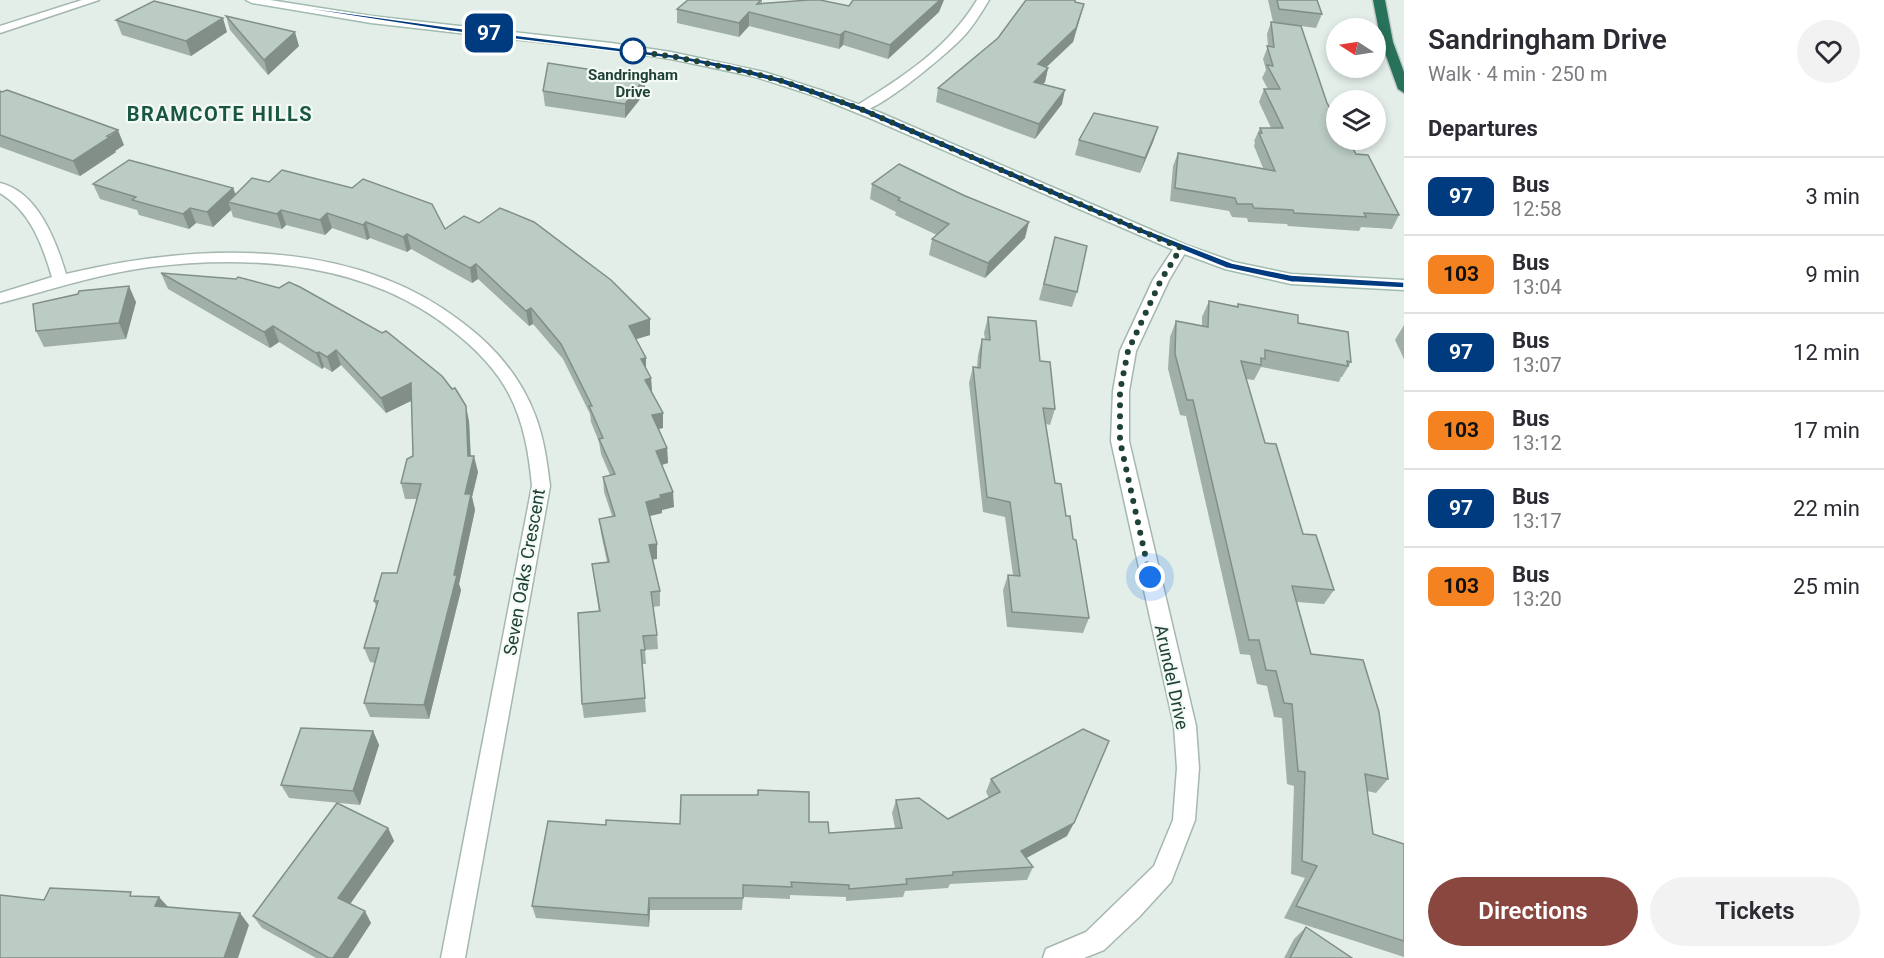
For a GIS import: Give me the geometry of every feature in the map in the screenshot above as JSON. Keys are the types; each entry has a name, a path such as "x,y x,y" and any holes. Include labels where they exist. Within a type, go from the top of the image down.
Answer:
{"highway":[{"path":"1379,0 1387,42 1404,89"}],"street":[{"path":"0,30 93,0"},
{"path":"252,0 449,29 676,57 782,81 861,109 1181,248 1230,266 1291,279 1404,285"},
{"path":"861,109 917,73 954,41 976,14 983,0"},
{"path":"0,187 8,190 27,207 44,230 60,280"},
{"name":"Arundel Drive","path":"1055,958 1095,941 1130,909 1162,874 1184,820 1188,768 1185,726 1120,441 1120,391 1128,351 1161,280 1181,248"},
{"name":"Seven Oaks Crescent","path":"0,298 60,280 121,268 207,258 298,263 332,268 407,293 438,312 465,331 491,355 512,384 529,418 539,453 541,486 453,958"}],"building":[{"path":"688,0 761,0 757,4 820,0 849,6 853,0 940,0 890,45 845,31 840,35 749,12 739,23 677,9"},
{"path":"1026,0 1075,0 1075,2 1084,4 1076,28 1038,64 1048,68 1034,82 1065,90 1039,124 938,88 998,38"},
{"path":"1277,0 1317,0 1322,14 1279,9"},
{"path":"154,1 223,18 186,41 116,20"},
{"path":"226,16 295,32 264,60"},
{"path":"1271,22 1301,26 1326,100 1326,150 1354,150 1356,154 1368,155 1399,215 1364,213 1366,217 1294,213 1293,210 1254,208 1252,204 1237,204 1235,198 1175,188 1178,153 1275,171 1259,133 1262,133 1260,128 1283,128 1264,89 1280,89 1267,65 1273,66 1267,46 1274,47"},
{"path":"548,63 645,78 625,104 543,91"},
{"path":"7,90 118,130 73,161 0,135 0,91"},
{"path":"1094,113 1158,127 1145,158 1079,140"},
{"path":"129,160 233,188 207,212 190,208 183,214 132,200 136,197 93,184"},
{"path":"899,164 963,195 1029,222 988,263 932,239 949,224 898,200 900,198 872,184"},
{"path":"282,170 352,188 363,179 432,204 445,229 464,216 479,223 500,208 534,222 611,280 650,319 629,326 646,358 641,359 651,378 645,380 663,413 652,415 667,448 656,451 673,492 646,502 657,544 649,545 660,591 651,592 657,635 643,636 645,650 641,650 645,698 582,704 578,613 600,611 592,564 609,562 599,519 615,516 603,477 615,474 599,439 603,438 589,406 592,406 561,344 531,308 526,311 476,264 470,268 407,234 403,237 366,222 363,225 327,213 320,220 281,210 277,214 228,202 252,178 269,182"},
{"path":"1055,237 1087,246 1077,292 1044,284"},
{"path":"161,273 236,279 238,277 279,288 289,282 382,333 386,331 442,376 452,389 455,388 466,406 468,456 474,456 465,494 471,494 454,575 457,575 424,705 364,703 379,648 364,648 378,601 374,601 382,573 397,573 421,484 401,483 407,459 413,456 411,383 381,398 336,350 327,357 319,352 316,353 273,326 264,332"},
{"path":"129,286 119,323 36,331 33,304 78,294 79,291"},
{"path":"1209,301 1298,315 1298,323 1348,332 1351,362 1347,361 1348,366 1265,350 1265,359 1261,358 1261,365 1241,361 1265,443 1276,444 1303,534 1316,535 1334,590 1292,586 1311,654 1363,660 1379,712 1388,779 1365,774 1373,834 1404,844 1404,941 1296,906 1317,866 1302,861 1305,772 1298,771 1292,704 1284,703 1276,671 1266,670 1259,640 1249,640 1193,400 1187,400 1175,354 1176,321 1208,327"},
{"path":"988,317 1036,321 1040,361 1050,362 1055,409 1043,408 1055,483 1061,484 1066,516 1070,516 1089,618 1012,612 1008,575 1020,576 1010,502 987,497 973,367 980,368 982,339 990,340"},
{"path":"301,728 373,731 353,791 281,785"},
{"path":"1083,729 1109,741 1074,823 1021,851 1033,867 953,872 953,875 906,879 907,884 849,889 849,885 791,882 792,887 743,885 743,898 649,898 648,915 532,906 548,821 606,825 606,820 680,824 681,795 758,795 758,790 809,792 809,822 828,822 829,833 902,828 896,800 919,798 948,819 1000,792 991,779"},
{"path":"337,803 388,828 338,898 365,911 333,958 329,958 253,916"},
{"path":"50,888 131,892 130,896 159,897 155,906 240,913 224,958 0,958 0,895 44,900"},
{"path":"1306,927 1352,958 1290,958"}],"bus line":[{"name":"97","path":"252,0 449,29 676,57 731,68 782,81 861,109 1181,248 1230,266 1291,279 1404,285"}],"place":[{"name":"Sandringham Drive","path":"633,51"}],"district":[{"name":"BRAMCOTE HILLS","path":"220,114"}],"route":[{"path":"633,51 676,57 748,72 782,81 861,109 1181,248 1161,280 1128,351 1120,391 1120,441 1150,577"}]}
